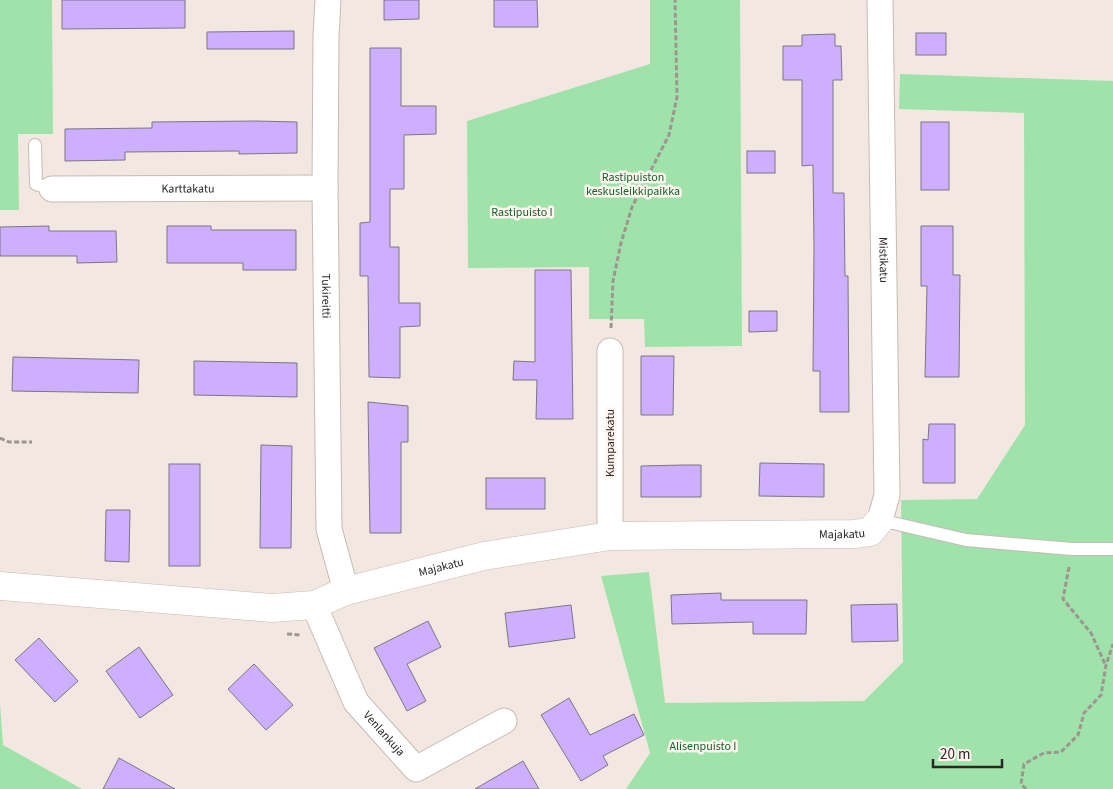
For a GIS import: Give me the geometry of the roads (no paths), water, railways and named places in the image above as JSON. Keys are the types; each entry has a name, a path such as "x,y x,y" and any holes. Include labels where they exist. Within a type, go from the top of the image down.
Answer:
{"street":[{"name":"Tukireitti","path":"328,0 325,188 329,529 346,591"},
{"name":"Mistikatu","path":"880,0 887,495 880,520"},
{"name":"Karttakatu","path":"52,188 325,188"},
{"name":"Kumparekatu","path":"610,351 610,536"},
{"name":"Majakatu","path":"0,586 272,608 314,605 346,591 484,556 610,536 854,534 870,532 880,520"},
{"name":"Venlankuja","path":"314,605 356,702 416,769 504,721"}],"lane":[{"path":"35,145 36,184 52,188"},
{"path":"880,520 966,540 1072,549 1113,549"}],"park label":[{"name":"Rastipuiston keskusleikkipaikka","path":"633,184"},
{"name":"Rastipuisto I","path":"522,212"},
{"name":"Alisenpuisto I","path":"703,746"}]}
